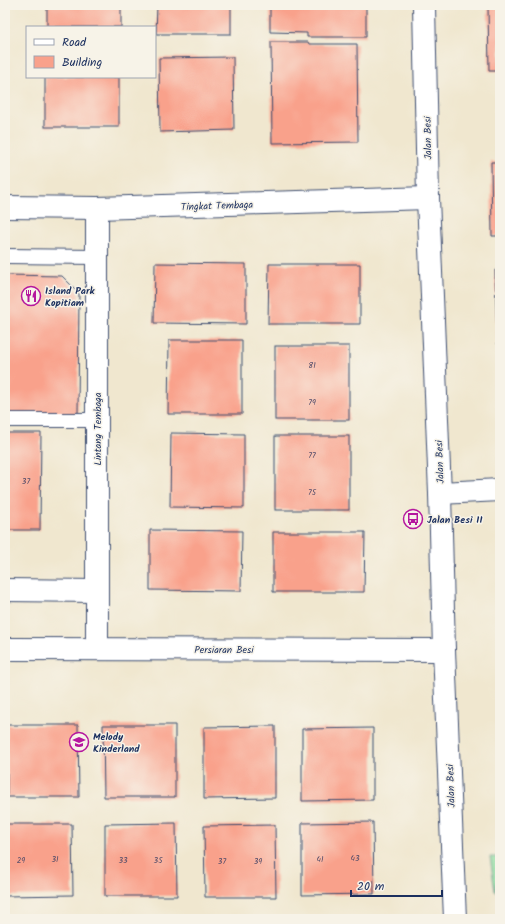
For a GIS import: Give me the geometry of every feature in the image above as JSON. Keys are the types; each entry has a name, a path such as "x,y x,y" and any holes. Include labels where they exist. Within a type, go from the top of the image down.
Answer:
{"street":[{"name":"Jalan Besi","path":"424,5 428,198 455,919"},
{"name":"Tingkat Tembaga","path":"5,207 97,208 428,198"},
{"name":"Lintang Tembaga","path":"97,208 97,649"},
{"path":"440,493 500,490"},
{"path":"5,590 97,591"},
{"name":"Persiaran Besi","path":"5,649 444,650"}],"lane":[{"path":"5,256 97,257"},
{"path":"5,420 97,420"}],"green space":[{"path":"490,857 500,857 500,896 495,891"}],"building":[{"path":"47,5 121,5 121,26 47,26"},
{"path":"157,5 231,5 231,34 156,34"},
{"path":"270,5 366,5 366,37 307,37 307,33 270,32"},
{"path":"488,5 500,5 500,71 489,71"},
{"path":"271,42 357,44 358,142 272,143"},
{"path":"233,57 234,130 160,132 159,58"},
{"path":"45,78 119,78 119,127 45,127"},
{"path":"491,162 500,162 500,236 492,236"},
{"path":"155,263 246,264 246,324 154,323"},
{"path":"269,264 360,264 360,324 268,324"},
{"path":"495,270 500,270 500,344 497,344"},
{"path":"5,275 62,276 79,293 78,415 5,414"},
{"path":"169,340 242,340 242,414 168,414"},
{"path":"275,346 349,346 349,420 275,420"},
{"path":"5,433 41,433 40,530 5,530"},
{"path":"171,433 244,434 244,508 170,507"},
{"path":"275,436 349,436 349,510 275,510"},
{"path":"150,530 242,531 241,591 150,590"},
{"path":"273,532 365,532 364,592 273,592"},
{"path":"7,725 78,725 79,797 7,797"},
{"path":"103,725 175,725 175,797 104,797"},
{"path":"275,726 275,798 204,799 204,727"},
{"path":"373,728 373,800 302,801 302,729"},
{"path":"373,822 374,894 302,895 302,823"},
{"path":"176,823 177,896 105,896 105,824"},
{"path":"5,824 72,824 73,895 5,896"},
{"path":"275,825 276,897 205,897 204,826"}],"place":[{"name":"Island Park Kopitiam","path":"31,296"},
{"name":"Jalan Besi II","path":"413,519"},
{"name":"Melody Kinderland","path":"79,742"}]}
